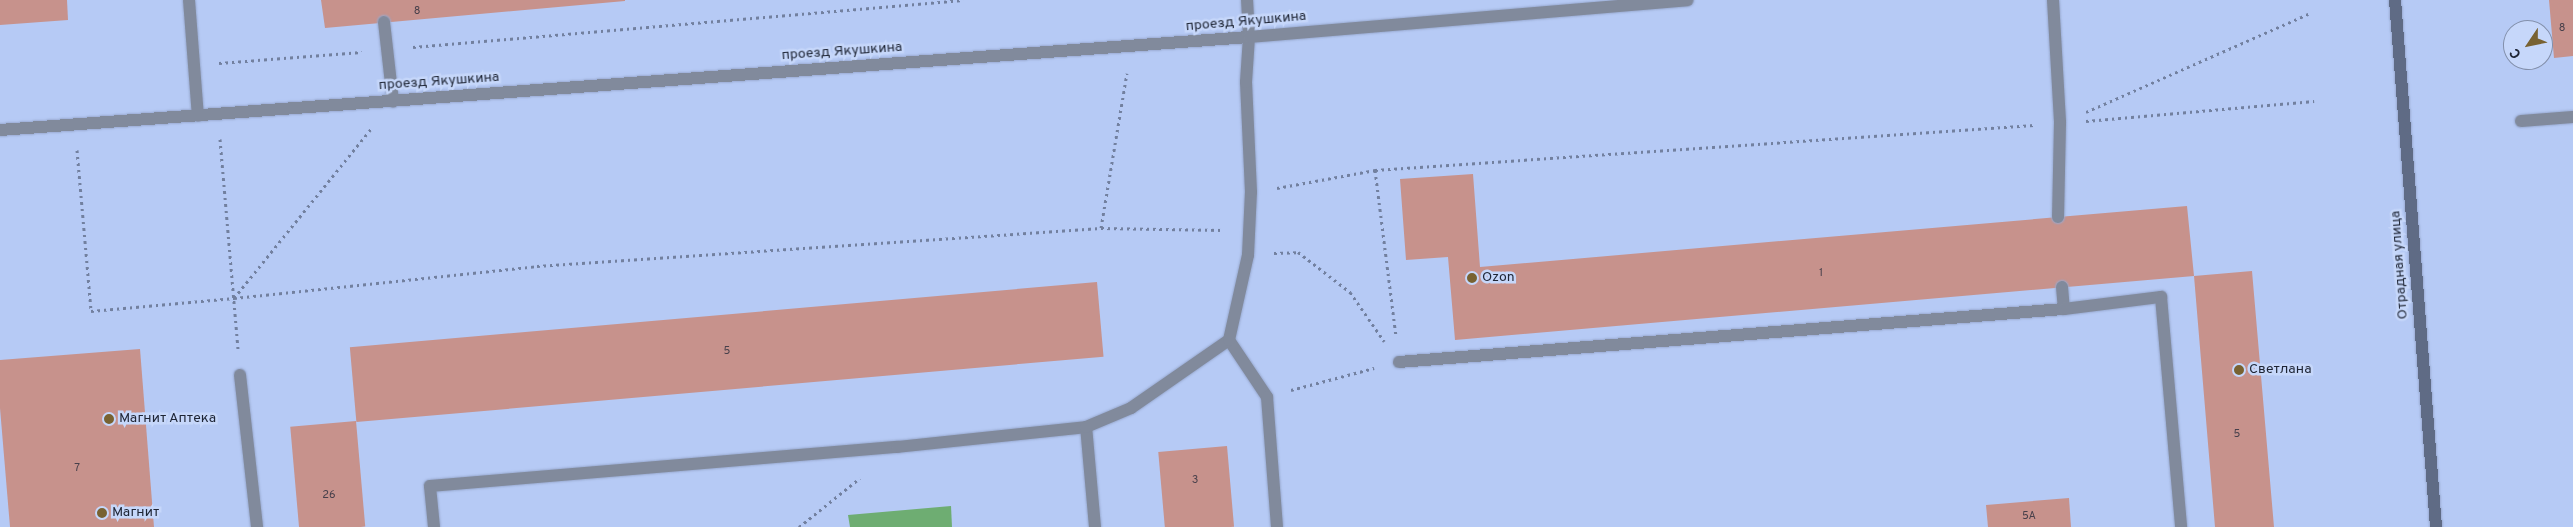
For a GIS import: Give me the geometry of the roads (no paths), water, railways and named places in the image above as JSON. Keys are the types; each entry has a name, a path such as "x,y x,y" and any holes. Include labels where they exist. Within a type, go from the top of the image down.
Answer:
{"street":[{"path":"189,0 198,116"},
{"path":"434,527 430,486 897,447 1086,427 1131,408 1229,340 1248,255 1251,192 1246,82 1249,37 1247,0"},
{"name":"проезд Якушкина","path":"0,130 1249,37 1687,0"},
{"path":"2053,0 2060,123 2058,217"},
{"name":"Отрадная улица","path":"2395,0 2436,527"},
{"path":"384,22 393,101"},
{"path":"2521,122 2573,117"},
{"path":"2062,287 2064,309"},
{"path":"1399,362 2064,309 2161,297 2181,527"},
{"path":"1229,340 1266,397 1277,527"},
{"path":"240,375 257,527"},
{"path":"1086,427 1096,527"}],"place":[{"name":"Ozon","path":"1472,278"},
{"name":"Светлана","path":"2239,370"},
{"name":"Магнит Аптека","path":"109,419"},
{"name":"Магнит","path":"102,513"}]}
